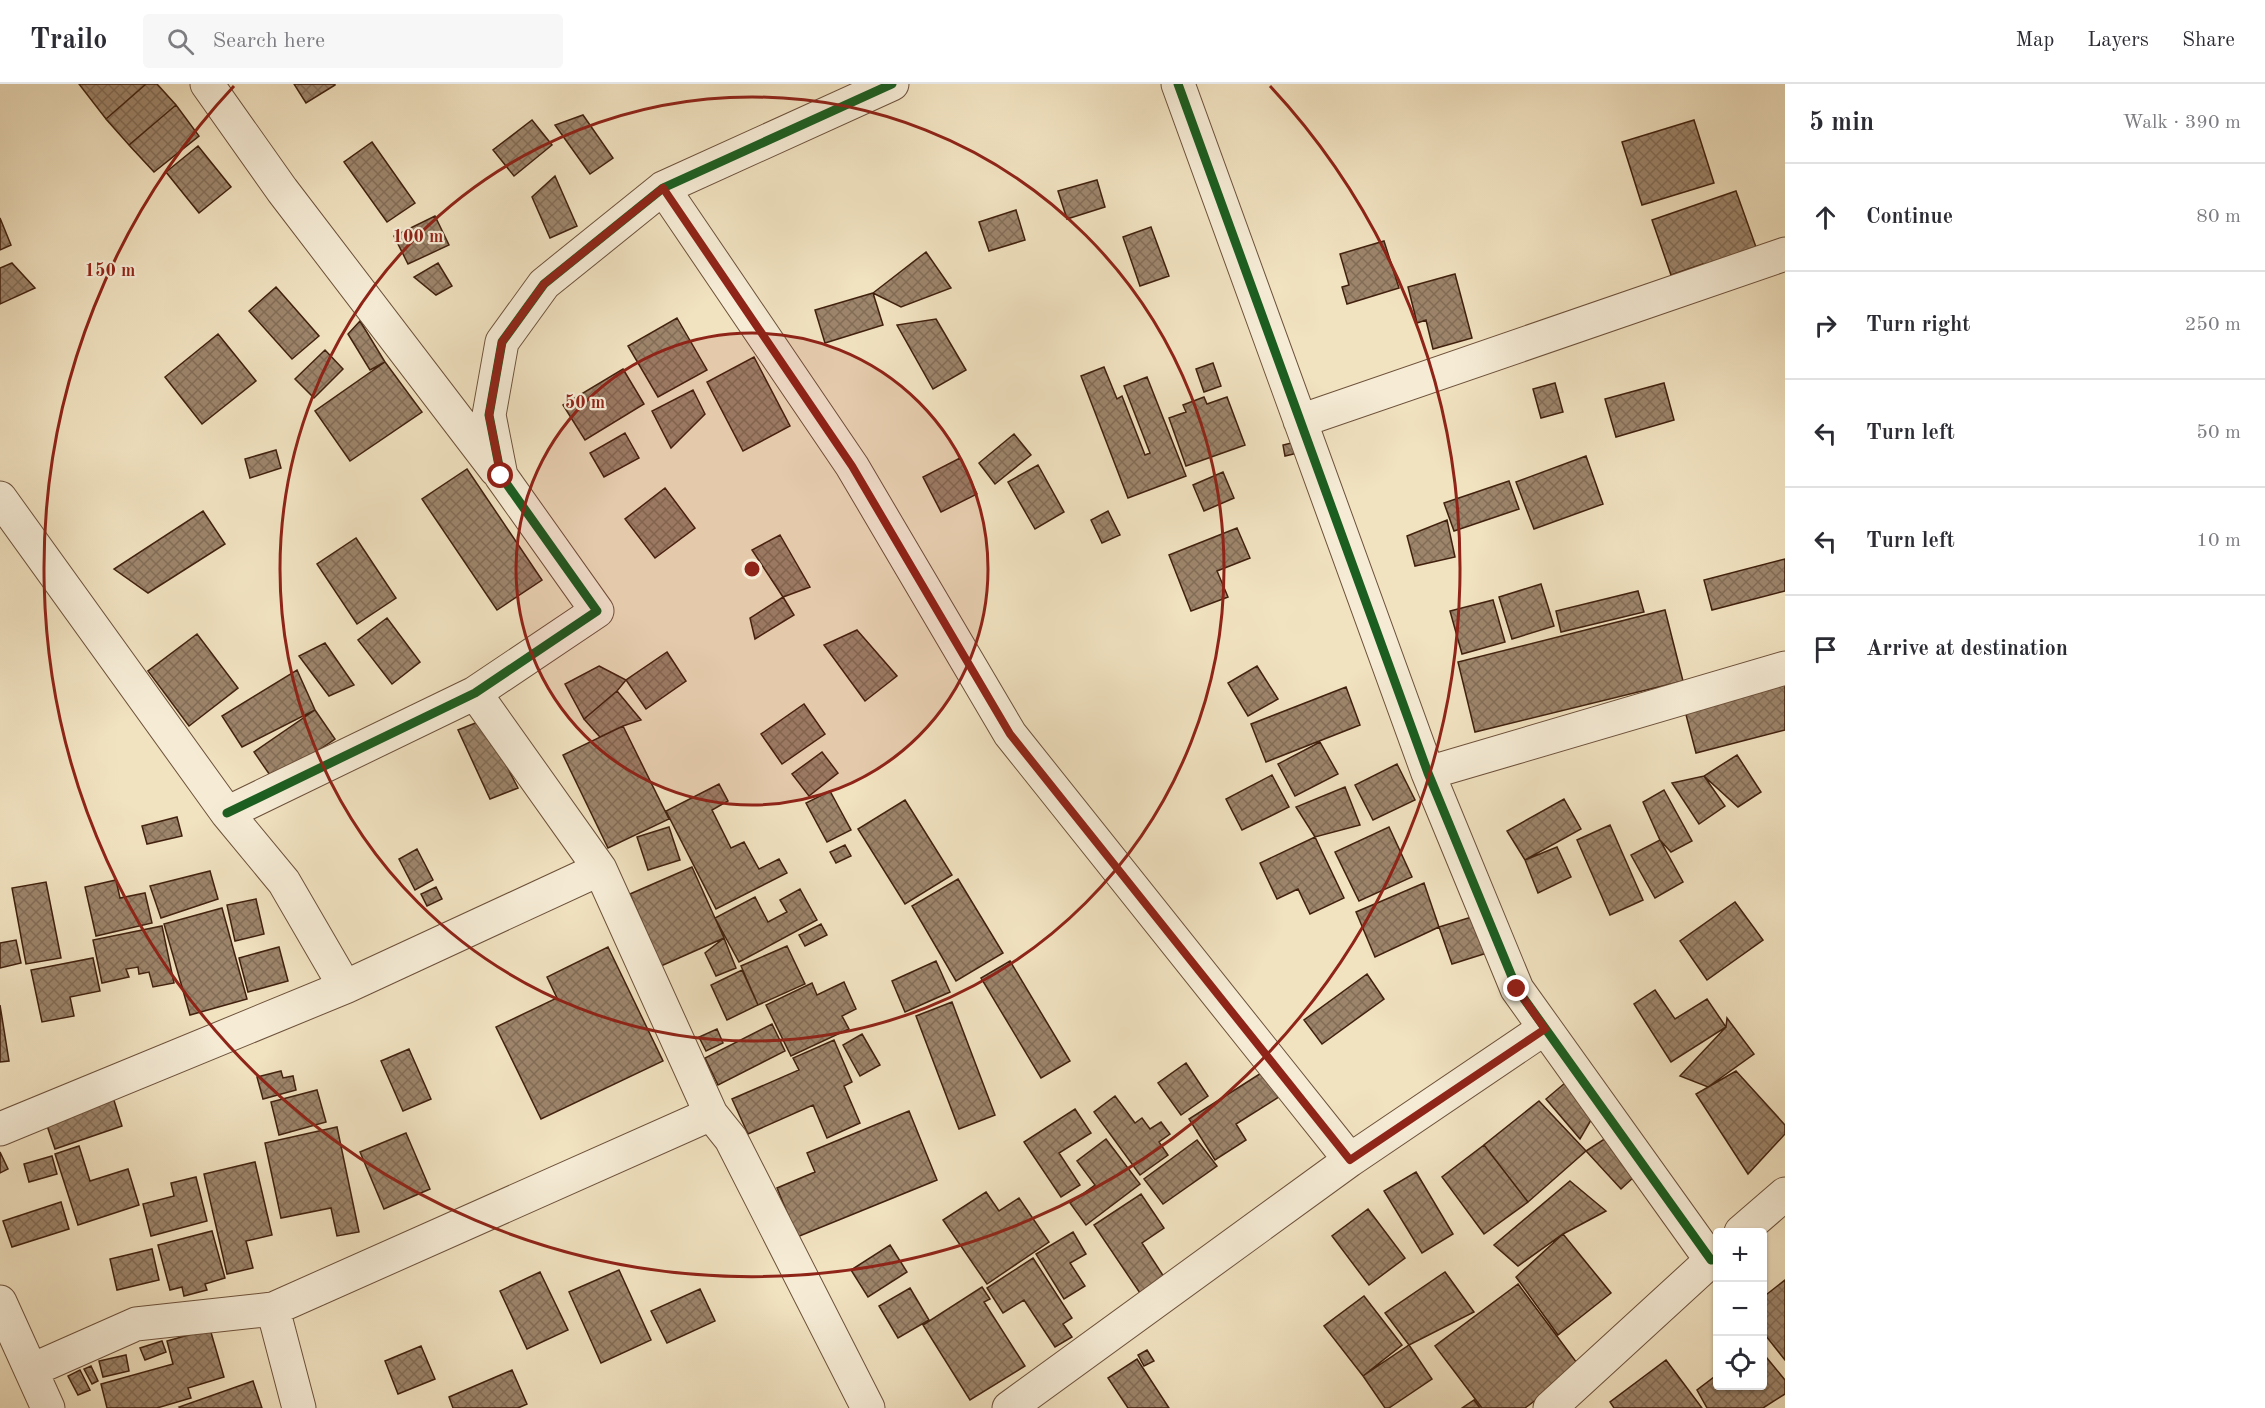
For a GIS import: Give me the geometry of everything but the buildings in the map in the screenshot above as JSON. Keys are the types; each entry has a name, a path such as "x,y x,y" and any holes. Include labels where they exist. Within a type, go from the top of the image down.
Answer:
{"street":[{"path":"207,84 282,190 501,476 597,611 476,693 227,813"},
{"path":"501,476 489,415 502,342 544,284 663,188 892,84"},
{"path":"1179,84 1428,773 1517,989 1713,1256"},
{"path":"663,188 852,466 1010,734 1350,1160"},
{"path":"1300,421 1785,254"},
{"path":"0,498 227,813 284,882 345,987"},
{"path":"1428,773 1785,668"},
{"path":"476,693 600,869 711,1114 731,1139 868,1408"},
{"path":"0,1129 345,987 600,869"},
{"path":"1009,1408 1350,1160 1545,1029"},
{"path":"32,1370 136,1324 273,1309 711,1114"},
{"path":"1747,1228 1785,1194"},
{"path":"1550,1408 1713,1258"},
{"path":"0,1302 48,1408"},
{"path":"273,1309 299,1408"}],"cycle path":[{"path":"227,813 475,693 597,611 501,476 489,415 502,342 544,284 663,188 892,84"},
{"path":"1178,84 1428,773 1517,989 1711,1260"}],"route":[{"path":"501,476 489,415 502,342 544,284 663,188 852,466 1010,734 1350,1160 1545,1029 1517,989"}]}
